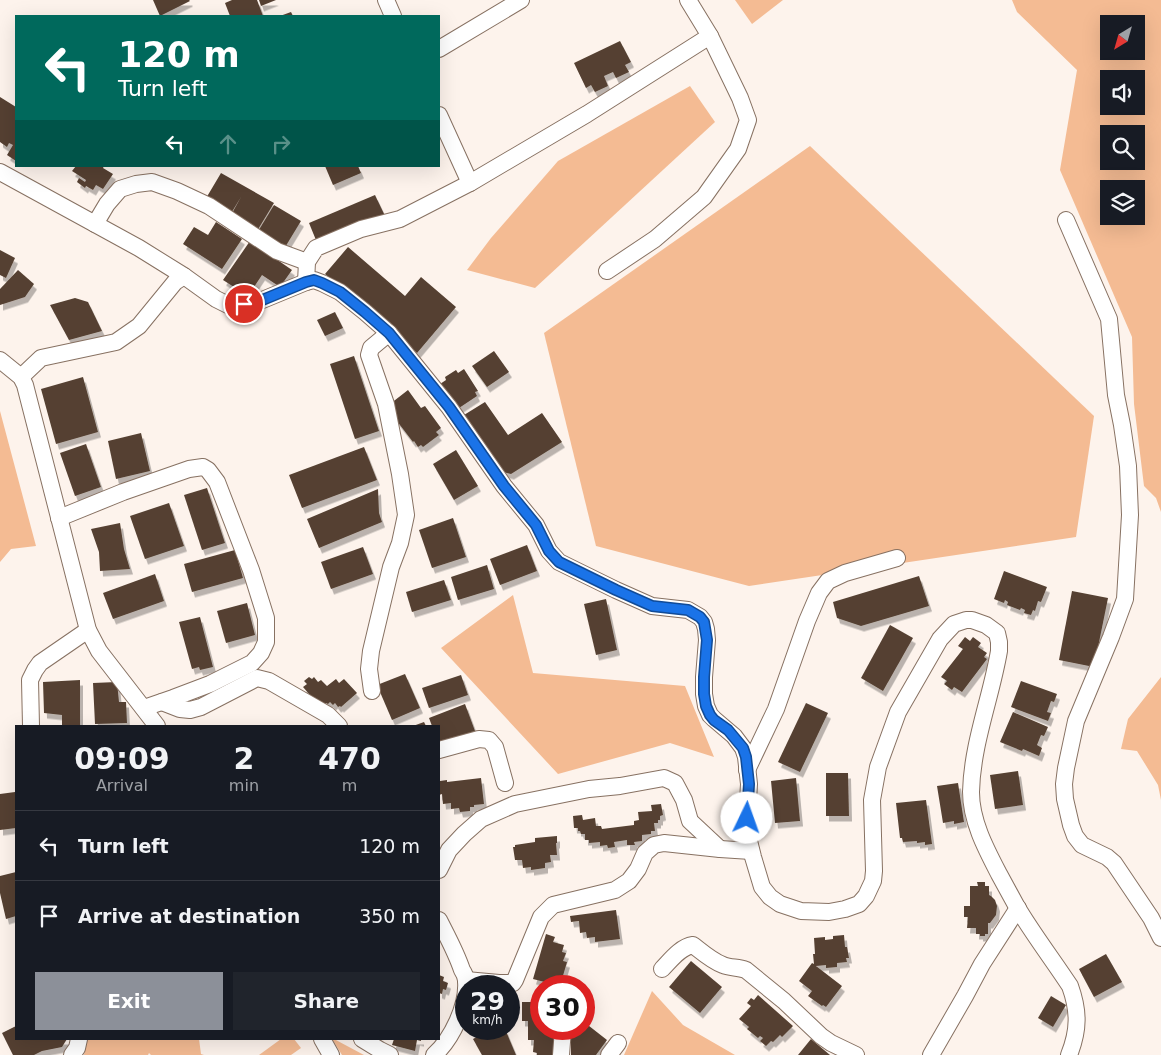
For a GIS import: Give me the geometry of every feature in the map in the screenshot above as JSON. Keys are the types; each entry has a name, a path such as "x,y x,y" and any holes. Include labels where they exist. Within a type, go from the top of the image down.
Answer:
{"street":[{"path":"386,0 393,15"},
{"path":"440,48 521,0"},
{"path":"607,271 656,239 704,197 738,149 748,120 740,98 710,36 688,0"},
{"path":"306,282 307,262 316,248 362,229 400,219 470,183 587,114 710,36"},
{"path":"440,117 470,183"},
{"path":"0,172 139,248 228,305 260,301 314,280 340,292 389,333 449,407 504,486 536,525 549,551 559,562 652,606 688,610 700,617 704,622 707,640 704,677 706,706 714,720 728,730 743,748 749,784 748,837 762,887 770,897 780,904 801,911 829,912 859,904 866,896 873,881 875,862 872,800 878,767 898,712 942,635 954,624 966,620 976,621 986,625 996,633 1000,648 975,754 971,792 972,808 982,840 1018,908 1070,986 1077,1012 1077,1030 1069,1055"},
{"path":"95,224 107,204 120,189 152,182 209,206 277,250 307,262"},
{"path":"1066,220 1109,319 1116,395 1128,466 1130,515 1125,599 1076,722 1066,768 1065,799 1075,836 1082,845 1107,857 1114,863 1151,918 1161,938"},
{"path":"21,377 41,358 116,342 139,326 175,282 184,276"},
{"path":"372,691 369,669 371,651 391,567 400,543 406,515 386,404 369,355 371,348 389,333"},
{"path":"0,360 21,377 25,385 88,630 99,651 156,725"},
{"path":"59,518 123,492 189,469 203,467 208,470 217,482 251,570 266,618 266,642 261,653 252,663 210,684 144,708"},
{"path":"747,770 776,709 807,621 819,593 828,581 897,558"},
{"path":"31,725 30,680 35,670 40,663 88,630"},
{"path":"162,702 180,709 190,710 201,707 257,678 269,681 328,715 338,725"},
{"path":"440,750 479,739 489,740 495,747 505,783"},
{"path":"440,868 449,850 481,819 515,804 588,789 620,786 664,778 675,783 684,800 690,821 720,849"},
{"path":"517,975 540,917 554,905 615,890 629,881 638,869 645,853 654,845 664,843 752,851"},
{"path":"930,1055 982,964 1018,908"},
{"path":"440,922 464,975"},
{"path":"662,969 679,952 690,945 693,946 724,966 746,970 784,1001 820,1036 856,1055"},
{"path":"434,1055 455,1028"},
{"path":"72,1055 79,1040"},
{"path":"323,1040 332,1055"},
{"path":"364,1040 390,1055"},
{"path":"561,1055 563,1040"}],"shaded area":[{"path":"735,0 783,0 752,24"},
{"path":"1012,0 1161,0 1161,512 1156,498 1144,486 1134,404 1132,337 1060,170 1077,70 1017,12"},
{"path":"690,86 715,122 535,288 467,270 491,238 558,161"},
{"path":"810,146 1094,416 1076,537 749,586 596,546 544,333"},
{"path":"0,411 36,546 11,549 0,562"},
{"path":"513,595 533,673 685,686 714,757 670,743 558,774 441,648"},
{"path":"1161,677 1161,800 1158,785 1137,751 1121,749 1128,719"},
{"path":"652,991 683,1025 735,1055 624,1055"},
{"path":"87,1040 199,1040 201,1054 204,1055 151,1055 149,1053 148,1055 84,1055"},
{"path":"280,1040 295,1040 301,1048 291,1055 259,1055"},
{"path":"333,1040 364,1055 342,1055"}],"building":[{"path":"153,0 190,1 162,15 160,15"},
{"path":"232,0 257,0 263,15 230,15 225,3"},
{"path":"259,0 276,0 261,6"},
{"path":"620,41 631,62 625,65 629,72 616,78 613,72 604,76 608,86 595,92 591,85 586,88 574,63"},
{"path":"0,97 15,106 15,160 7,155 13,145 9,143 7,147 0,142"},
{"path":"75,167 104,167 113,174 103,189 96,185 93,190 86,186 85,188 77,182 79,178 85,182 86,180 72,171"},
{"path":"325,167 358,167 361,173 333,185"},
{"path":"221,173 274,203 257,231 231,215 241,197 230,215 205,200"},
{"path":"375,195 385,216 318,245 309,223"},
{"path":"274,205 301,221 284,249 257,233"},
{"path":"216,222 242,239 222,269 183,244 194,227 208,235"},
{"path":"250,241 292,270 280,287 262,275 248,296 223,280"},
{"path":"348,247 405,296 421,277 456,307 417,353 325,274"},
{"path":"0,250 15,258 6,278 0,275"},
{"path":"18,270 34,284 25,297 0,305 0,289"},
{"path":"75,298 88,302 102,331 69,340 50,305"},
{"path":"335,312 343,328 325,336 317,320"},
{"path":"494,351 509,372 487,387 472,366"},
{"path":"354,356 379,431 355,439 330,364"},
{"path":"464,369 478,391 475,392 477,396 459,408 440,384 446,380 445,377 456,370 458,373"},
{"path":"83,377 98,432 56,444 41,389"},
{"path":"408,390 421,408 425,406 441,428 436,432 439,435 423,447 421,445 418,447 413,442 390,412 390,404"},
{"path":"485,402 508,435 542,413 562,442 511,474 503,472 464,415"},
{"path":"141,433 150,471 116,479 108,441"},
{"path":"86,444 101,487 75,496 60,453"},
{"path":"364,447 377,480 302,508 289,475"},
{"path":"456,450 478,486 454,500 433,464"},
{"path":"207,488 225,543 202,550 184,495"},
{"path":"378,489 379,513 382,522 319,548 307,519"},
{"path":"169,503 184,546 145,559 130,516"},
{"path":"453,518 466,557 432,568 419,530"},
{"path":"120,523 124,549 130,569 100,571 99,552 91,529"},
{"path":"527,545 537,571 500,585 490,559"},
{"path":"363,547 373,574 331,589 321,562"},
{"path":"235,550 243,578 192,592 184,564"},
{"path":"487,565 494,589 458,600 451,577"},
{"path":"1004,571 1047,587 1041,602 1038,601 1035,611 1033,610 1031,615 1024,613 1025,610 1021,608 1020,610 1007,605 1008,602 1005,600 1004,603 994,599"},
{"path":"155,574 164,601 113,619 103,593"},
{"path":"919,576 929,606 861,626 837,618 833,602"},
{"path":"444,580 451,600 412,612 406,592"},
{"path":"1072,591 1108,598 1094,667 1059,660"},
{"path":"606,599 617,650 596,655 584,604"},
{"path":"247,603 255,635 226,643 217,611"},
{"path":"200,617 213,667 200,670 199,667 192,669 179,622"},
{"path":"890,625 913,638 883,691 861,678"},
{"path":"965,637 970,641 973,637 981,643 978,647 987,653 984,657 987,659 962,692 954,687 952,690 944,684 947,681 941,677 963,649 958,646"},
{"path":"405,674 420,708 392,720 377,685"},
{"path":"461,675 468,695 429,708 422,688"},
{"path":"309,677 312,679 314,677 318,682 321,680 327,686 336,679 339,683 344,679 357,693 341,707 330,702 324,705 316,702 303,687 307,684 304,681"},
{"path":"80,680 80,725 62,725 62,715 44,713 43,682"},
{"path":"1021,681 1057,694 1054,702 1051,701 1047,712 1051,713 1048,721 1011,707"},
{"path":"117,682 119,702 126,702 127,723 95,724 93,683"},
{"path":"806,703 828,713 800,772 778,762"},
{"path":"465,704 475,731 440,745 440,725 432,725 429,718"},
{"path":"1013,712 1048,727 1044,736 1041,735 1037,745 1042,748 1039,756 1000,742"},
{"path":"1018,771 1023,805 995,809 990,775"},
{"path":"826,773 848,773 849,816 826,816"},
{"path":"481,778 484,804 470,807 470,811 460,812 459,808 451,809 451,803 443,804 442,794 440,795 440,781 447,780 447,782"},
{"path":"796,778 800,821 775,823 771,781"},
{"path":"958,783 964,822 954,824 954,821 943,823 937,786"},
{"path":"15,792 15,828 0,830 0,794"},
{"path":"926,800 932,844 925,845 925,842 917,843 917,841 903,842 902,838 900,838 896,803"},
{"path":"661,804 663,815 660,816 658,823 654,823 655,831 651,831 651,834 642,835 642,841 634,842 635,845 627,845 627,840 614,842 615,847 608,848 607,845 600,846 600,842 589,843 589,840 585,840 585,834 581,834 578,828 574,828 573,816 582,815 583,820 595,818 596,826 601,826 602,829 634,825 634,821 639,820 638,812 652,811 651,805"},
{"path":"557,836 557,855 550,855 551,862 545,863 545,868 531,870 531,867 523,868 522,860 515,860 513,847 515,845 535,842 535,838"},
{"path":"15,872 15,916 6,919 0,893 0,876"},
{"path":"977,882 985,882 985,886 989,886 989,895 995,900 997,906 996,915 988,923 988,934 985,934 985,936 976,934 976,928 967,928 968,917 964,917 964,906 970,906 970,886 978,886"},
{"path":"616,910 620,939 595,942 595,937 587,938 586,932 580,933 579,921 571,922 570,916"},
{"path":"546,934 555,937 553,942 564,945 562,952 566,953 563,961 567,962 563,975 534,975"},
{"path":"844,935 845,947 847,947 849,958 846,958 847,962 837,963 837,967 826,968 826,965 816,966 842,986 826,1007 822,1006 808,996 812,991 799,981 812,963 814,964 814,938 825,937 825,940 833,939 833,936"},
{"path":"1106,954 1122,982 1094,997 1079,969"},
{"path":"691,961 722,987 700,1013 669,987"},
{"path":"440,975 444,977 443,981 448,983 446,990 443,989 442,994 440,993"},
{"path":"758,995 793,1026 782,1037 780,1035 766,1046 760,1041 763,1038 760,1036 758,1038 739,1019 751,1006 747,1003 751,998 754,1000"},
{"path":"1051,996 1066,1005 1053,1027 1038,1018"},
{"path":"522,1002 530,1002 530,1040 528,1040 528,1021 522,1021"},
{"path":"15,1026 15,1040 66,1040 62,1047 42,1051 34,1055 13,1055 2,1033"},
{"path":"595,1031 607,1040 596,1055 571,1055 571,1040 595,1040"},
{"path":"811,1039 830,1055 798,1055"},
{"path":"394,1040 417,1040 415,1051 392,1045"},
{"path":"474,1040 510,1040 516,1055 482,1055"},
{"path":"534,1040 555,1040 554,1055 537,1055 537,1053 533,1052"}],"route":[{"path":"244,304 260,301 314,280 340,292 389,333 449,407 504,486 536,525 544,543 554,558 652,606 688,610 700,617 704,622 707,640 704,677 706,706 714,720 728,730 743,748 749,784 747,818"}]}
